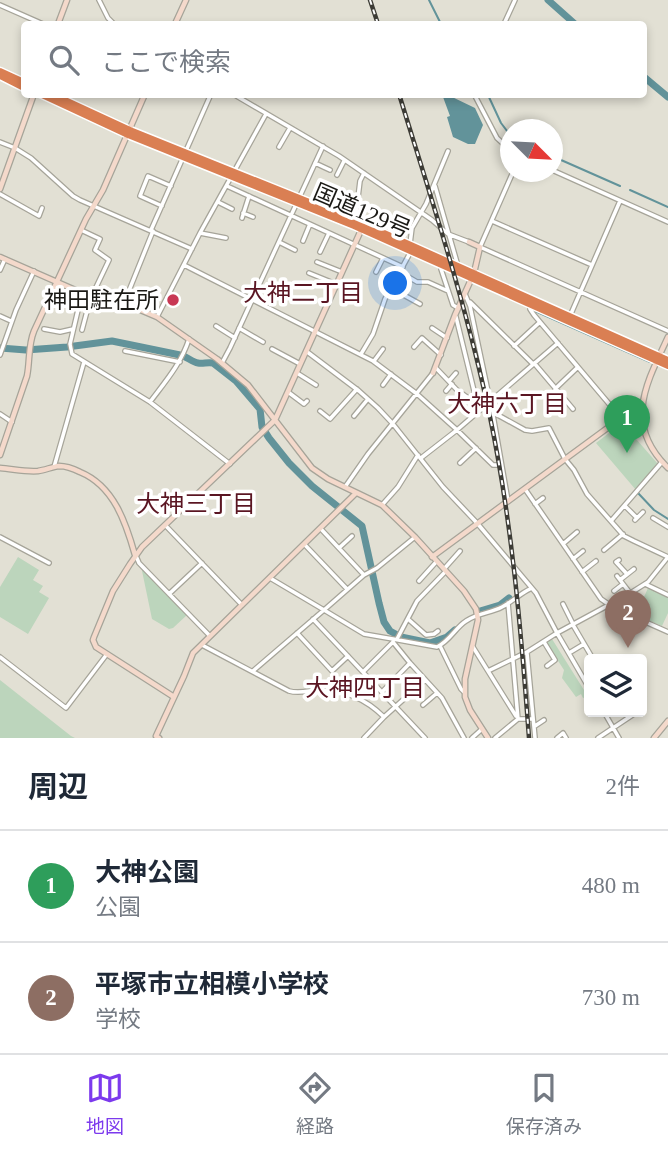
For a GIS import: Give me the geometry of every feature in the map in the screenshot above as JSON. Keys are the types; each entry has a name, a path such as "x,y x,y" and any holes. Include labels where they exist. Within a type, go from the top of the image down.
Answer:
{"highway":[{"path":"0,71 21,81"},
{"path":"0,76 21,86"},
{"name":"国道129号","path":"49,98 129,133 458,265 530,303 668,363"},
{"name":"国道129号","path":"60,98 129,133"},
{"name":"国道129号","path":"411,248 443,265 570,316 658,359"}],"street":[{"path":"59,21 67,0"},
{"path":"99,0 111,21"},
{"path":"176,21 186,0"},
{"path":"505,21 515,0"},
{"path":"0,5 36,21"},
{"path":"33,98 1,182 0,192 39,216 42,208"},
{"path":"0,455 27,376 30,340 81,230 103,190 143,98"},
{"path":"124,303 162,206 209,98"},
{"path":"240,98 323,146 421,212 448,234 668,331"},
{"path":"476,98 500,141"},
{"path":"157,317 266,114"},
{"path":"279,147 290,128"},
{"path":"0,142 31,158 73,196 192,249"},
{"path":"222,363 323,146"},
{"path":"361,354 373,334 380,310 403,267 411,248 412,228 449,151"},
{"path":"337,174 344,160"},
{"path":"315,163 330,170"},
{"path":"174,697 96,647 93,640 113,591 136,556 275,421 354,245 359,225 359,181 364,173"},
{"path":"563,175 668,222"},
{"path":"162,206 140,196 148,177 171,186"},
{"path":"345,487 367,455 435,371 473,275 480,247 509,182"},
{"path":"434,184 458,265"},
{"path":"227,186 403,267"},
{"path":"249,196 243,215 253,217"},
{"path":"570,316 620,201"},
{"path":"218,202 232,209"},
{"path":"491,221 592,265"},
{"path":"303,241 310,224"},
{"path":"81,230 100,239 95,250 109,260 92,295 82,330"},
{"path":"200,233 226,238"},
{"path":"320,252 328,233"},
{"path":"279,242 295,250"},
{"path":"0,270 3,258 82,293 124,303 157,317 248,385 312,468 356,494 382,505 445,570 471,600 478,614 464,692 467,704 488,738"},
{"path":"376,272 383,258"},
{"path":"317,262 342,272"},
{"path":"184,265 374,362 431,404 493,465 501,465"},
{"path":"443,265 448,291 453,305 458,308"},
{"path":"0,355 34,271"},
{"path":"310,272 324,281 336,284"},
{"path":"400,272 417,282 428,282 448,291"},
{"path":"391,288 403,292 417,304"},
{"path":"82,293 70,349 75,356 150,402 230,464"},
{"path":"465,294 493,415 508,501"},
{"path":"468,300 533,364 573,409"},
{"path":"530,303 530,309 540,322 621,418"},
{"path":"455,315 477,403"},
{"path":"0,316 12,321"},
{"path":"514,346 540,322"},
{"path":"216,327 235,338"},
{"path":"239,328 263,342"},
{"path":"432,328 447,338"},
{"path":"44,329 60,332 73,329"},
{"path":"668,337 645,387 642,406 649,443 668,468"},
{"path":"415,344 422,338 441,355"},
{"path":"150,402 180,362 189,339"},
{"path":"382,505 419,456 457,430 558,343"},
{"path":"272,349 300,364"},
{"path":"374,362 383,349"},
{"path":"125,351 180,362"},
{"path":"306,351 357,389 393,424 443,487 533,589 584,679"},
{"path":"54,467 84,362"},
{"path":"555,388 578,368"},
{"path":"435,371 457,390 484,407"},
{"path":"297,373 316,385"},
{"path":"446,391 456,373"},
{"path":"383,385 391,374"},
{"path":"321,413 330,419 341,403 357,389"},
{"path":"288,392 304,403"},
{"path":"354,416 368,399"},
{"path":"0,414 12,422"},
{"path":"488,671 527,652 645,584 668,557 630,540 611,521 587,494 549,428 525,430 496,414 493,415"},
{"path":"419,581 435,559 477,523 621,418 642,417"},
{"path":"460,463 476,448"},
{"path":"611,521 662,462"},
{"path":"0,468 32,471 68,467 97,481 119,508 139,564 209,635"},
{"path":"524,489 600,598 608,605 668,632"},
{"path":"157,737 193,653 356,494"},
{"path":"535,504 543,498"},
{"path":"625,506 636,519 643,512"},
{"path":"653,518 667,529"},
{"path":"165,525 242,605"},
{"path":"321,529 364,575"},
{"path":"563,545 577,532"},
{"path":"607,549 623,534"},
{"path":"339,548 352,536"},
{"path":"0,537 50,563"},
{"path":"253,671 364,575 377,568 415,537"},
{"path":"305,545 348,589"},
{"path":"363,672 394,640 417,601 460,551"},
{"path":"573,559 583,551"},
{"path":"619,560 616,562 627,574"},
{"path":"582,572 596,561"},
{"path":"169,594 202,563"},
{"path":"614,591 620,580 634,569"},
{"path":"270,578 364,634 440,646"},
{"path":"620,580 630,593"},
{"path":"645,584 668,594"},
{"path":"440,646 461,624 478,614 502,607 533,589"},
{"path":"508,603 518,719"},
{"path":"563,607 590,654"},
{"path":"313,619 425,738"},
{"path":"408,619 425,634 436,634"},
{"path":"297,633 332,671 348,656"},
{"path":"539,634 555,660 547,666"},
{"path":"394,640 410,663 442,698 464,738"},
{"path":"569,653 584,644"},
{"path":"200,645 289,691 297,693 319,690 349,694 373,706 384,717"},
{"path":"440,646 464,692"},
{"path":"473,647 518,719"},
{"path":"527,652 535,738"},
{"path":"0,657 66,708 107,654"},
{"path":"382,692 410,663"},
{"path":"364,738 425,680"},
{"path":"424,702 437,693"},
{"path":"607,717 619,738"},
{"path":"598,738 629,717"},
{"path":"495,738 518,719 533,719"},
{"path":"534,726 544,720"},
{"path":"654,738 668,721"},
{"path":"472,738 482,729"},
{"path":"557,738 563,733 566,738"}],"green space":[{"path":"622,423 658,464 636,490 596,443"},
{"path":"18,557 39,570 33,580 43,586 39,592 49,598 28,634 0,617 0,587"},
{"path":"141,566 187,615 173,628 169,629 152,619"},
{"path":"648,588 668,597 668,613 662,626 636,615"},
{"path":"552,639 584,690 584,698 581,694 576,697 562,678 564,670 547,644"},
{"path":"0,680 71,736 75,738 0,738"}],"water":[{"path":"443,98 454,98 475,108 483,125 475,144 468,144 453,137 447,117 450,116"}],"waterway":[{"path":"429,0 440,21"},
{"path":"548,0 572,21"},
{"path":"647,80 668,97"},
{"path":"489,98 500,121"},
{"path":"563,161 620,186"},
{"path":"630,190 668,207"},
{"path":"535,311 650,362"},
{"path":"0,348 26,350 112,341 180,355 198,363 213,363 236,381 260,409 262,427 289,463 312,486 362,526 384,622 390,631 401,637 430,643 447,637 455,630"},
{"path":"638,493 654,510 668,519"},
{"path":"480,611 500,605 509,598"}],"railway":[{"path":"370,0 377,21"},
{"path":"400,98 460,295 490,417 510,536 529,738"}],"place":[{"name":"神田駐在所","path":"173,300"},
{"name":"大神公園","path":"627,453"},
{"name":"平塚市立相模小学校","path":"628,648"}],"district":[{"name":"大神二丁目","path":"303,293"},
{"name":"大神六丁目","path":"507,404"},
{"name":"大神三丁目","path":"196,504"},
{"name":"大神四丁目","path":"365,688"}]}
